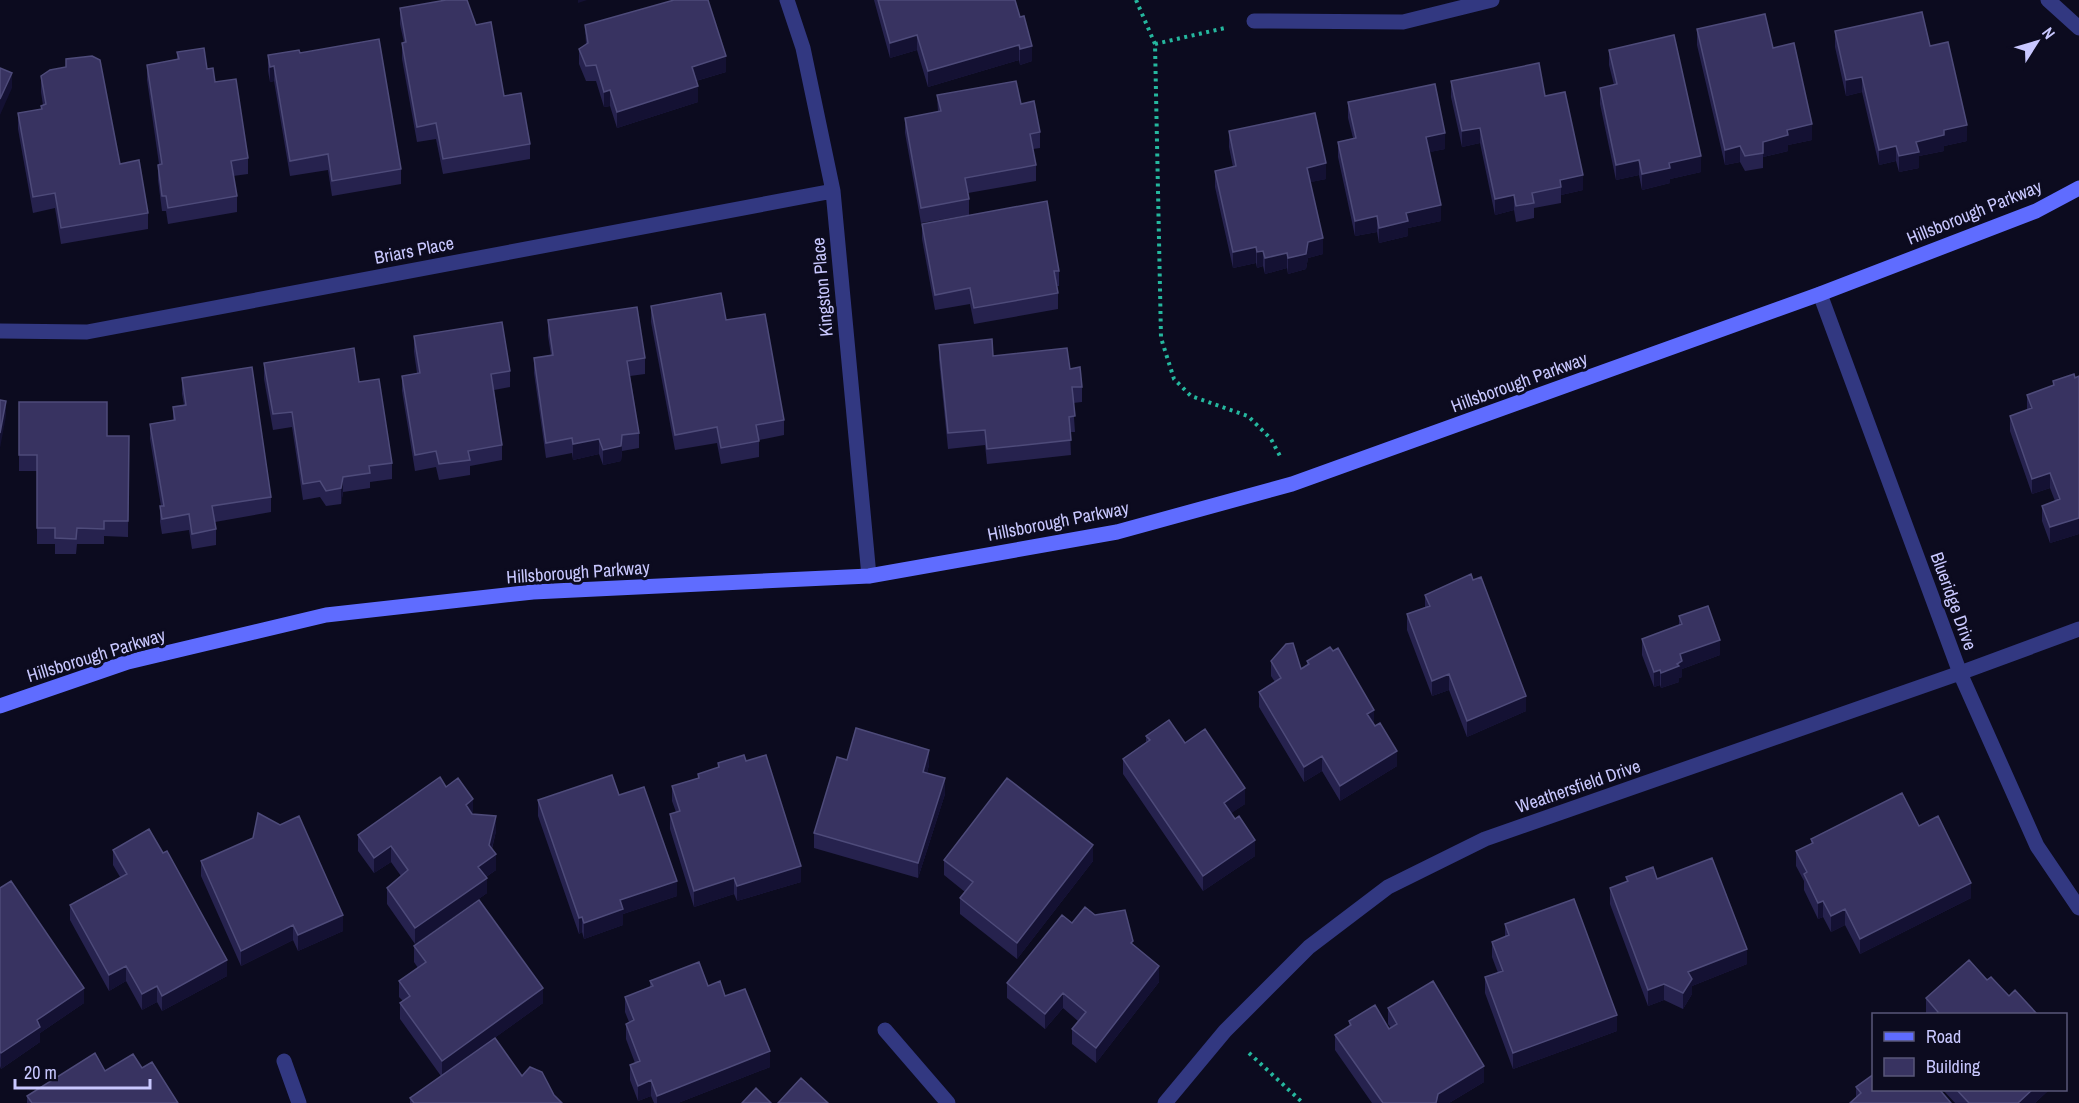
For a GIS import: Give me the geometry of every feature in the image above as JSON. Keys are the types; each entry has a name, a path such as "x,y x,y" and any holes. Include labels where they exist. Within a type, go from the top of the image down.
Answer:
{"street":[{"name":"Kingston Place","path":"787,0 803,48 833,191 869,576"},
{"path":"1254,21 1403,22 1492,0"},
{"path":"2048,0 2079,28"},
{"name":"Hillsborough Parkway","path":"0,706 128,662 326,615 533,592 869,576 1117,532 1292,484 1820,294 2036,211 2079,188"},
{"name":"Briars Place","path":"0,331 87,332 833,191"},
{"name":"Blueridge Drive","path":"1820,294 1960,674 2037,846 2079,908"},
{"name":"Weathersfield Drive","path":"1165,1103 1225,1031 1309,947 1388,887 1485,839 1960,674 2079,629"},
{"path":"885,1030 948,1103"},
{"path":"284,1061 299,1103"}],"path":[{"path":"1136,0 1155,44 1161,338 1174,379 1191,396 1248,416 1271,439 1292,484"},
{"path":"1155,44 1254,21"},
{"path":"1225,1031 1303,1103"}],"building":[{"path":"446,0 467,0 476,25 491,22 504,96 521,93 530,144 443,159 436,123 417,127 402,43 406,42 400,8"},
{"path":"674,0 708,0 726,56 692,67 698,86 617,112 610,90 604,92 596,65 586,66 579,49 588,43 585,25"},
{"path":"878,0 1015,0 1020,17 1024,16 1032,46 1020,49 1019,45 928,71 917,35 890,43"},
{"path":"1922,12 1930,46 1948,42 1967,125 1944,130 1944,135 1916,142 1919,152 1899,156 1896,146 1879,150 1862,77 1846,80 1835,31"},
{"path":"1765,14 1773,48 1794,43 1812,124 1787,130 1788,135 1763,142 1763,153 1745,156 1740,146 1725,150 1697,29"},
{"path":"1674,35 1701,156 1669,163 1670,168 1642,174 1639,160 1616,165 1600,88 1617,84 1609,50"},
{"path":"379,39 401,169 332,181 328,154 290,161 274,66 270,67 268,55 299,50 300,53"},
{"path":"204,48 207,69 213,68 215,82 236,79 248,158 231,161 237,196 168,208 166,196 162,196 158,165 162,164 147,65 179,59 177,52"},
{"path":"92,56 100,60 120,164 139,160 148,213 61,228 55,193 33,197 18,113 42,109 41,106 46,104 41,76 50,70 66,67 66,59"},
{"path":"1539,63 1545,96 1565,92 1583,175 1560,180 1561,187 1532,193 1534,203 1516,206 1514,195 1495,199 1480,128 1462,131 1451,81"},
{"path":"0,68 12,73 0,99"},
{"path":"1016,81 1021,104 1034,101 1040,132 1030,134 1036,165 965,178 969,199 921,208 905,118 941,111 937,95"},
{"path":"1435,84 1445,133 1426,137 1441,205 1406,213 1408,221 1379,228 1377,216 1355,221 1338,142 1356,138 1348,102"},
{"path":"1315,113 1326,163 1307,168 1323,238 1308,242 1306,254 1288,258 1287,253 1265,258 1263,251 1257,252 1256,247 1233,252 1215,171 1236,166 1229,131"},
{"path":"1047,201 1059,271 1054,271 1058,293 974,308 970,288 935,295 922,224"},
{"path":"721,293 726,320 765,314 784,420 756,425 759,441 721,448 717,427 675,435 651,306"},
{"path":"637,307 645,358 627,361 639,433 622,435 621,446 603,450 599,439 573,444 572,438 546,443 534,358 553,355 548,320"},
{"path":"502,322 510,371 491,374 502,445 468,451 470,460 439,464 436,451 415,455 402,376 420,373 414,336"},
{"path":"992,339 993,356 1067,348 1070,369 1080,367 1082,387 1072,387 1075,416 1069,417 1071,440 987,449 985,430 948,433 939,345"},
{"path":"354,348 359,382 379,379 392,463 369,466 370,473 343,477 341,488 326,491 320,481 303,484 292,412 273,414 264,363"},
{"path":"252,367 271,497 212,506 216,529 192,534 189,514 162,519 160,506 164,506 150,424 175,420 173,407 186,405 182,378"},
{"path":"2074,374 2075,378 2079,376 2079,518 2050,527 2042,506 2060,499 2050,473 2032,479 2010,416 2032,408 2027,395 2054,385 2053,381"},
{"path":"0,400 6,401 0,433"},
{"path":"19,402 107,402 107,436 129,436 128,521 104,521 104,529 77,528 76,539 55,538 55,528 37,528 37,455 19,455"},
{"path":"1471,574 1473,580 1481,577 1526,696 1467,721 1449,674 1432,681 1407,614 1430,606 1425,595"},
{"path":"1708,606 1720,640 1680,654 1682,661 1677,664 1679,666 1661,673 1660,670 1654,672 1642,639 1682,624 1679,616"},
{"path":"1293,643 1301,669 1309,664 1307,661 1330,647 1333,651 1338,648 1374,710 1367,714 1375,726 1380,723 1397,751 1340,786 1322,756 1304,767 1259,692 1281,678 1271,661 1286,644"},
{"path":"1169,720 1185,743 1205,729 1245,788 1224,803 1235,819 1239,816 1255,840 1203,876 1123,759 1150,740 1146,736"},
{"path":"856,728 929,750 923,772 945,778 918,863 814,833 837,757 847,760"},
{"path":"744,755 746,761 766,755 801,866 737,886 734,878 694,891 670,814 680,811 672,786 699,778 698,774 719,767 718,763"},
{"path":"612,775 619,795 644,787 677,881 620,900 623,909 584,923 582,917 579,918 538,800"},
{"path":"440,777 446,787 458,778 473,799 466,805 472,814 496,816 489,845 496,854 478,867 487,878 415,928 387,888 408,870 391,846 374,858 358,835"},
{"path":"1007,778 1093,845 1017,943 960,898 973,882 944,860"},
{"path":"1902,793 1919,826 1938,816 1971,883 1860,939 1845,909 1831,916 1823,901 1818,903 1804,874 1807,872 1796,851 1813,843 1811,839"},
{"path":"258,813 280,825 299,816 343,915 298,935 293,925 241,951 201,861 253,838"},
{"path":"149,829 163,853 167,851 227,960 162,996 157,986 142,994 126,966 109,975 70,905 127,874 113,850"},
{"path":"1712,858 1747,949 1688,972 1692,979 1683,993 1664,984 1648,990 1610,888 1628,881 1626,877 1653,867 1657,879"},
{"path":"11,881 84,988 37,1020 40,1027 1,1053 0,888"},
{"path":"1574,899 1617,1015 1513,1053 1485,977 1503,971 1492,942 1509,935 1505,924"},
{"path":"479,900 543,988 442,1061 400,1003 410,996 399,981 426,962 414,946"},
{"path":"1085,907 1095,915 1125,910 1133,941 1131,943 1159,966 1096,1048 1072,1029 1086,1012 1063,993 1045,1014 1007,983 1062,915 1072,923"},
{"path":"1969,960 1987,980 1991,977 2009,996 2015,990 2036,1013 1938,1013 1926,998"},
{"path":"699,962 708,986 720,981 725,996 745,989 770,1051 657,1096 651,1080 638,1086 630,1065 640,1061 626,1024 634,1020 625,997 653,986 650,981"},
{"path":"1433,981 1484,1066 1438,1094 1436,1103 1383,1103 1335,1035 1351,1025 1349,1021 1375,1005 1389,1029 1397,1024 1388,1008"},
{"path":"495,1038 522,1076 530,1067 542,1072 554,1095 562,1103 414,1103 410,1098"},
{"path":"95,1053 105,1071 133,1054 142,1068 152,1062 178,1103 32,1103 27,1096"},
{"path":"1872,1075 1872,1091 1941,1091 1951,1103 1850,1103 1861,1093 1856,1087"},
{"path":"801,1078 828,1103 778,1103"},
{"path":"756,1088 771,1103 742,1103"},
{"path":"1958,1091 2031,1091 2018,1103 1969,1103"}]}
